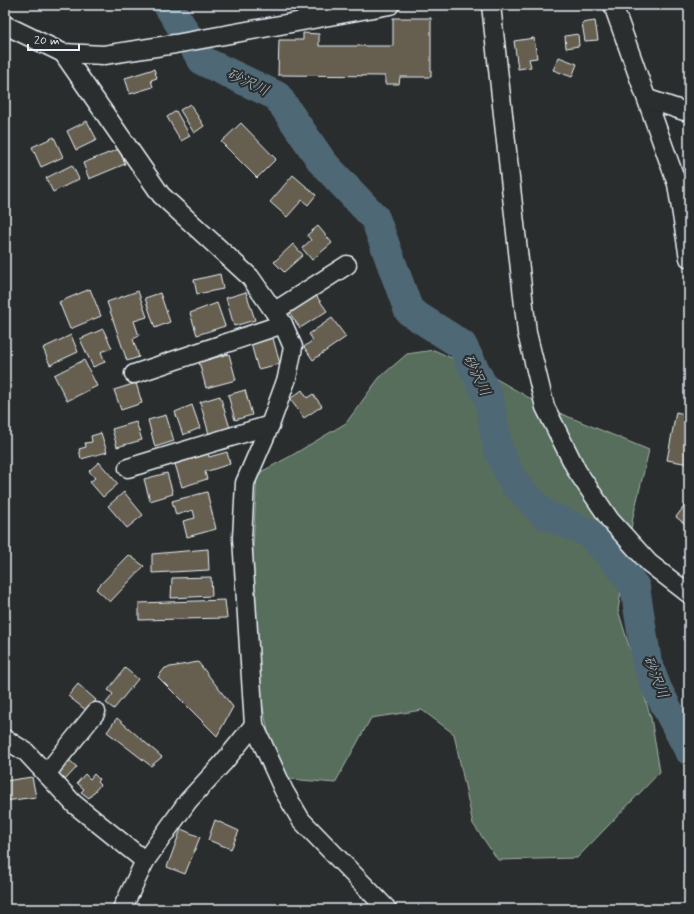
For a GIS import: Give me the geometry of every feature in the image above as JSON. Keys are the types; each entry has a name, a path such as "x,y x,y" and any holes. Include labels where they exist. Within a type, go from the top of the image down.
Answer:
{"street":[{"path":"5,25 63,53 104,55 175,44 390,5"},
{"path":"491,5 527,333 546,407 577,471 610,520 649,563 689,594"},
{"path":"614,5 677,184 689,258"},
{"path":"63,53 161,195 250,277 279,318 293,347 287,378 270,425 244,483 242,538 254,725 284,791 301,820 387,909"},
{"path":"648,99 684,111 689,110"},
{"path":"134,374 279,318 347,265"},
{"path":"128,468 270,425"},
{"path":"46,774 96,712"},
{"path":"122,909 145,861 188,801 223,764 254,725"},
{"path":"5,739 26,752 74,804 145,861"}],"green space":[{"path":"434,350 493,377 545,407 649,450 633,517 618,610 651,718 660,772 577,858 498,860 473,824 454,734 422,710 371,718 335,783 278,778 248,638 257,474 346,423 379,378 407,354"}],"building":[{"path":"393,18 431,18 431,77 400,77 399,84 385,84 385,76 278,75 279,40 303,40 303,33 319,34 319,46 393,46"},
{"path":"595,21 598,40 585,41 582,23"},
{"path":"578,34 579,46 566,48 565,36"},
{"path":"534,38 537,58 529,59 531,67 518,69 514,41"},
{"path":"559,57 577,64 572,77 553,70"},
{"path":"154,69 157,78 151,80 153,87 130,94 125,78"},
{"path":"190,104 204,126 194,133 180,110"},
{"path":"176,111 190,136 181,141 167,117"},
{"path":"87,121 97,140 76,150 67,131"},
{"path":"241,123 276,159 257,178 221,142"},
{"path":"54,137 63,157 41,167 32,147"},
{"path":"119,149 125,164 89,179 83,163"},
{"path":"72,165 79,179 53,192 46,178"},
{"path":"293,175 316,195 308,205 302,200 287,217 270,202"},
{"path":"318,226 332,243 312,260 302,248 311,240 307,235"},
{"path":"293,244 303,255 284,272 274,262"},
{"path":"220,274 223,289 197,294 194,280"},
{"path":"90,289 101,316 70,329 59,302"},
{"path":"138,291 147,317 134,321 139,336 133,339 139,357 127,361 107,302"},
{"path":"246,292 255,320 234,326 226,298"},
{"path":"160,293 170,322 155,328 145,298"},
{"path":"315,294 327,311 300,328 289,312"},
{"path":"217,303 225,326 197,335 190,313"},
{"path":"332,318 346,337 313,360 304,347 313,340 309,334"},
{"path":"103,329 112,348 101,352 105,362 93,367 80,339"},
{"path":"71,335 78,352 50,365 43,348"},
{"path":"273,338 280,364 258,369 251,344"},
{"path":"229,354 236,380 206,388 199,362"},
{"path":"84,360 97,386 67,401 54,375"},
{"path":"136,383 142,403 121,410 114,390"},
{"path":"245,390 252,415 235,420 228,395"},
{"path":"302,390 307,398 313,394 322,406 304,418 290,399"},
{"path":"220,396 230,428 209,434 200,402"},
{"path":"192,405 200,428 183,435 175,412"},
{"path":"676,412 689,415 689,464 667,460"},
{"path":"166,415 174,441 155,447 148,420"},
{"path":"136,422 142,440 117,447 112,429"},
{"path":"101,433 107,452 81,459 79,449 86,447 85,443 92,442 91,436"},
{"path":"227,452 230,464 205,472 207,479 182,487 175,464 208,454 209,457"},
{"path":"99,462 118,484 103,497 90,482 95,478 89,471"},
{"path":"167,473 173,494 150,501 144,479"},
{"path":"124,492 143,515 127,528 108,506"},
{"path":"207,492 216,529 187,537 183,521 195,518 193,510 176,515 172,501"},
{"path":"689,500 689,527 676,517"},
{"path":"208,549 209,570 152,573 152,554"},
{"path":"129,555 144,566 110,602 96,589"},
{"path":"211,577 212,596 171,598 172,578"},
{"path":"225,600 227,618 139,620 139,603"},
{"path":"198,662 233,707 217,736 158,677 165,668"},
{"path":"125,668 138,679 114,709 106,703 113,694 108,690"},
{"path":"78,684 96,700 87,711 68,696"},
{"path":"117,718 162,757 151,766 107,732"},
{"path":"67,758 77,767 65,780 55,771"},
{"path":"85,774 90,779 94,774 99,779 97,782 100,785 89,798 81,792 84,789 77,783"},
{"path":"32,777 36,797 5,801 5,781"},
{"path":"215,820 239,831 231,849 208,840"},
{"path":"181,829 200,837 185,874 167,867"}],"waterway":[{"name":"砂沢川","path":"168,5 203,61 277,96 323,163 375,218 409,311 462,345 489,398 498,449 514,483 544,514 587,532 609,553 635,587 647,663 657,689 689,750"}]}
